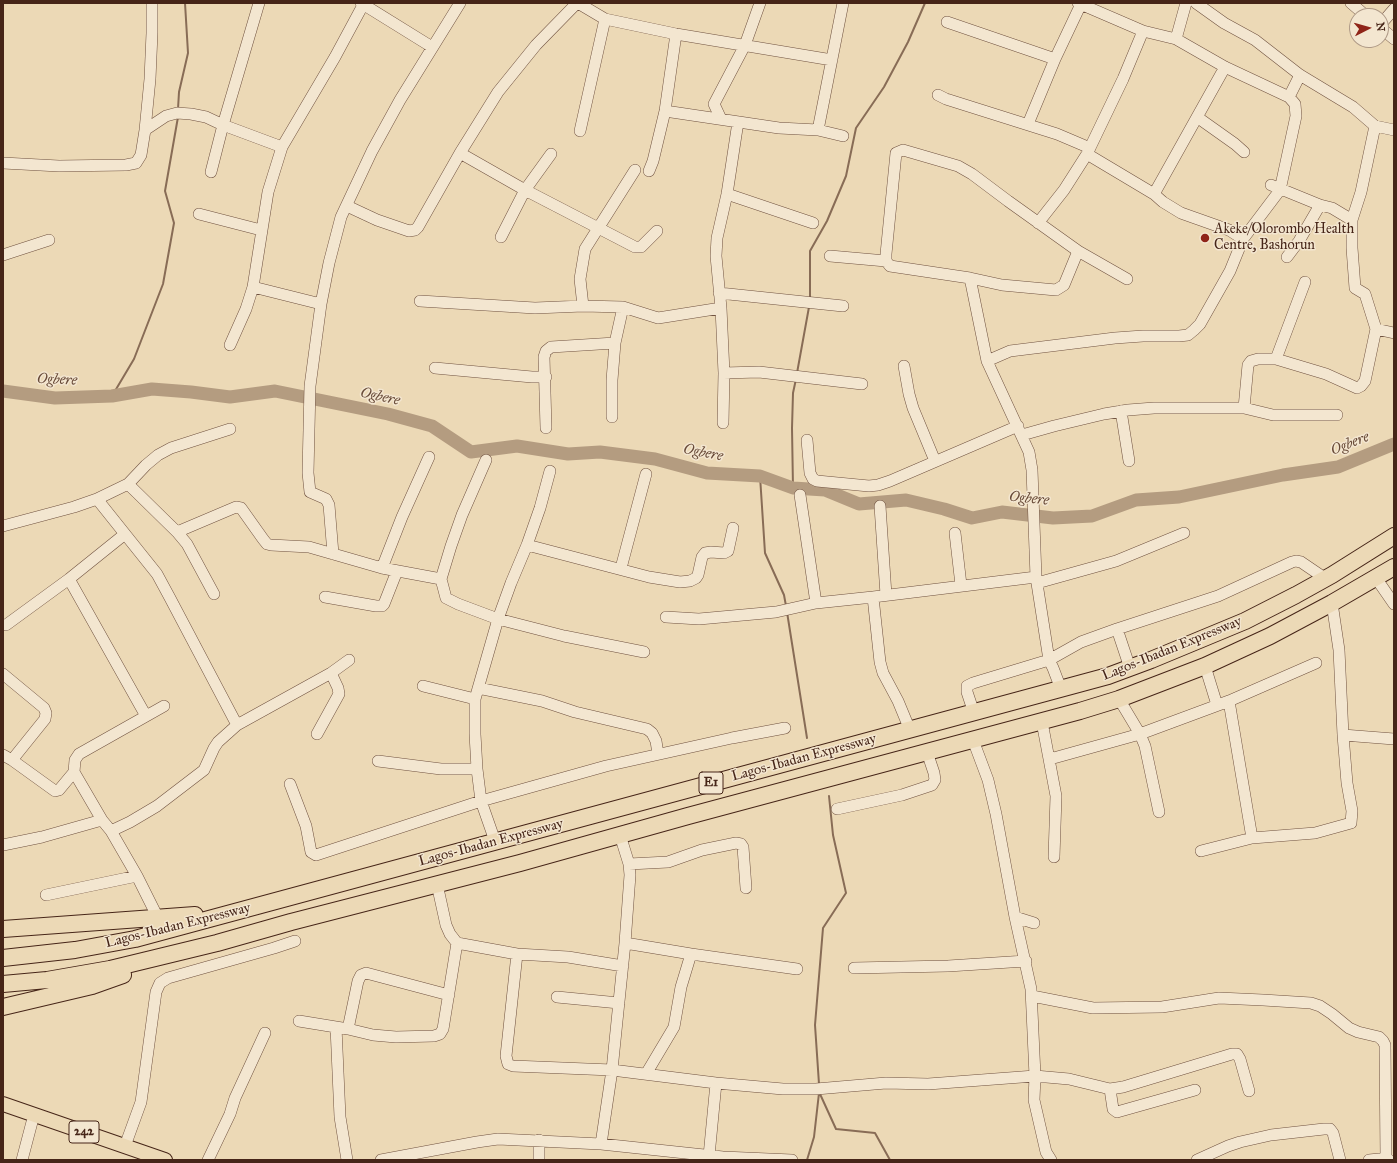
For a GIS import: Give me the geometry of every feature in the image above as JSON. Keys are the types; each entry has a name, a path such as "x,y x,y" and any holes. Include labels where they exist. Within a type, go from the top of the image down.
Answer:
{"highway":[{"name":"Lagos-Ibadan Expressway","path":"3,958 76,950 135,939 1108,676 1151,660 1244,621 1326,579 1394,536"},
{"name":"Lagos-Ibadan Expressway","path":"3,984 88,974 217,943 1042,722 1119,699 1205,666 1270,636 1332,603 1394,567"},
{"path":"3,929 199,914 218,916"},
{"path":"3,1007 92,986 217,943"}],"main road":[{"name":"242","path":"3,1104 165,1160"},
{"path":"3,1112 134,1160"}],"street":[{"path":"3,163 59,166 126,165 136,163 141,155 146,130 151,71 152,3"},
{"path":"211,172 258,3"},
{"path":"333,554 329,505 326,499 310,492 308,474 310,386 321,304 337,230 376,145 400,100 460,3"},
{"path":"347,206 377,220 409,231 415,230 498,92 536,45 577,3 605,20 676,34 832,60"},
{"path":"721,118 714,104 745,45 760,3"},
{"path":"818,130 843,3"},
{"path":"1176,39 1186,3"},
{"path":"1196,3 1224,23 1255,40 1300,75 1353,107 1375,126 1394,130"},
{"path":"230,345 246,309 253,287 268,192 282,147 335,57 362,4 432,47"},
{"path":"987,361 1010,351 1115,338 1188,335 1200,324 1230,271 1243,239 1276,187 1296,116 1295,104 1289,96 1225,67 1176,39 1143,31 1079,4 1028,124"},
{"path":"580,131 605,20"},
{"path":"947,22 1055,60"},
{"path":"1038,223 1068,185 1088,151 1123,79 1143,31"},
{"path":"649,170 653,161 665,111 676,34"},
{"path":"1154,194 1225,67"},
{"path":"1289,96 1300,75"},
{"path":"938,95 1057,134 1088,151 1181,213 1229,230 1243,239"},
{"path":"665,111 721,118 780,128 818,130 843,136"},
{"path":"146,130 166,116 179,113 206,117 282,147"},
{"path":"1197,117 1230,140 1244,152"},
{"path":"723,423 724,373 716,256 738,122"},
{"path":"1244,408 1248,365 1251,361 1258,359 1276,359 1326,374 1357,388 1362,386 1365,381 1376,329 1365,294 1355,288 1352,248 1352,220 1361,192 1375,126"},
{"path":"1078,251 1064,285 1056,290 1002,285 970,278 890,266 886,261 896,153 903,150 958,166 972,174 1078,251 1127,279"},
{"path":"460,153 526,190 635,247 641,247 657,231"},
{"path":"501,237 526,190 551,154"},
{"path":"584,306 580,279 585,249 635,170"},
{"path":"1276,187 1320,205 1332,208 1352,220"},
{"path":"727,194 813,224"},
{"path":"1287,257 1299,241 1320,205"},
{"path":"199,214 261,230"},
{"path":"3,255 49,240"},
{"path":"830,256 886,261"},
{"path":"970,278 987,361 1029,452 1032,470 1037,580 1049,660 1061,689"},
{"path":"1276,359 1305,282"},
{"path":"253,287 321,304"},
{"path":"719,293 843,306"},
{"path":"420,301 535,308 584,306 622,307 658,318 720,308"},
{"path":"612,417 612,380 615,343 622,307"},
{"path":"1376,329 1394,333"},
{"path":"546,428 546,377 544,357 546,351 551,347 615,343"},
{"path":"904,366 913,408 935,462"},
{"path":"436,368 546,377"},
{"path":"724,373 759,372 862,384"},
{"path":"807,440 810,473 813,479 817,481 869,486 878,485 935,462 1020,431 1054,426 1121,411 1154,408 1244,408 1273,415 1337,414"},
{"path":"1121,411 1129,461"},
{"path":"3,526 74,508 97,499 128,484 146,465 158,455 171,448 230,429"},
{"path":"382,568 402,517 429,457"},
{"path":"486,460 460,521 441,579 446,598 498,619 564,636 644,652"},
{"path":"495,841 481,801 475,734 476,693 498,619 527,545 540,508 550,472"},
{"path":"621,568 646,474"},
{"path":"128,484 177,532 187,544 214,594"},
{"path":"800,495 816,603"},
{"path":"97,499 157,574 237,725"},
{"path":"880,506 886,595"},
{"path":"177,532 236,507 242,508 267,544 309,547 382,568 441,579"},
{"path":"527,545 621,568 649,577 680,582 690,581 696,578 702,557 705,553 724,553 728,550 733,528"},
{"path":"955,533 961,585"},
{"path":"666,618 699,619 776,612 816,603 961,585 1037,580 1116,561 1184,533"},
{"path":"6,625 69,579 125,534"},
{"path":"974,713 967,692 967,686 973,683 1049,660 1081,642 1218,596 1292,562 1301,562 1326,579"},
{"path":"324,597 382,606 397,571"},
{"path":"1376,578 1394,604"},
{"path":"69,579 146,716"},
{"path":"873,597 880,662 883,673 898,701 910,730"},
{"path":"1201,851 1252,838 1315,833 1351,823 1352,811 1347,783 1343,735 1339,650 1332,603"},
{"path":"1117,629 1130,668"},
{"path":"110,831 130,822 157,806 204,770 218,742 237,725 331,673 349,660"},
{"path":"1050,759 1140,734 1229,701 1316,663"},
{"path":"1205,666 1216,705"},
{"path":"317,734 339,694 338,688 331,673"},
{"path":"3,674 44,708 46,713 45,719 8,757 55,791 58,790 74,772"},
{"path":"423,686 542,701 575,712 647,729 652,733 656,741 658,754"},
{"path":"1119,699 1140,734 1145,746 1159,812"},
{"path":"1229,701 1252,838"},
{"path":"158,918 137,876 74,772 75,760 79,754 164,706"},
{"path":"1042,722 1056,796 1054,857"},
{"path":"290,784 306,826 311,852 316,855 481,801 606,766 732,738 785,728"},
{"path":"1343,735 1394,739"},
{"path":"973,740 988,780 996,814 1015,916 1026,961 1032,996 1035,1076 1034,1100 1046,1152 1051,1160"},
{"path":"837,809 902,795 932,784 935,780 927,752"},
{"path":"378,761 440,769 477,769"},
{"path":"3,845 42,837 102,820"},
{"path":"601,1144 612,1070 625,943 630,875 629,864 620,834"},
{"path":"629,864 668,862 702,850 736,843 741,844 743,847 746,888"},
{"path":"46,895 137,876"},
{"path":"438,884 446,925 450,934 457,943 517,954 568,957 622,966"},
{"path":"1015,916 1034,923"},
{"path":"125,1146 141,1102 156,992 160,983 168,978 295,941"},
{"path":"299,1021 348,1029 373,1035 403,1038 434,1036 440,1034 443,1029 457,943"},
{"path":"625,943 797,969"},
{"path":"517,954 506,1056 508,1064 513,1066 612,1070 716,1083 784,1089 886,1083 942,1083 1035,1076 1069,1079 1110,1089 1232,1054 1237,1054 1240,1059 1249,1091"},
{"path":"646,1074 674,1027 681,987 691,954"},
{"path":"854,968 948,966 1026,961"},
{"path":"348,1029 358,981 361,976 366,973 449,995"},
{"path":"1032,996 1094,1008 1162,1007 1218,998 1304,1003 1320,1006 1349,1028 1358,1032 1379,1037 1385,1045 1388,1159 1368,1160"},
{"path":"557,997 619,1003"},
{"path":"336,1027 340,1117 347,1160"},
{"path":"208,1160 230,1114 235,1098 264,1033"},
{"path":"709,1156 716,1083"},
{"path":"1110,1089 1113,1110 1117,1112 1195,1090"},
{"path":"22,1160 32,1122"},
{"path":"1197,1160 1240,1142 1271,1135 1324,1129 1330,1129 1333,1134 1340,1160"},
{"path":"381,1160 498,1139 601,1144 709,1156 792,1160"},
{"path":"539,1140 539,1160"}],"waterway":[{"path":"178,109 179,92 188,53 185,3"},
{"path":"810,298 810,251 827,221 846,176 856,128 884,87 908,42 925,3"},
{"path":"112,396 134,359 163,284 174,223 165,191 178,117"},
{"path":"797,373 809,307"},
{"path":"793,488 792,428 793,393 796,379"},
{"name":"Ogbere","path":"3,391 55,398 112,396 152,389 230,397 275,391 388,414 432,426 471,452 517,446 568,454 600,452 655,459 707,473 760,476 793,488 825,490 859,504 906,500 944,509 972,518 1002,512 1053,518 1092,516 1136,500 1179,497 1283,475 1338,467 1394,444"},
{"path":"760,476 765,553 784,595 786,606"},
{"path":"787,612 807,738"},
{"path":"819,1084 815,1025 823,928 846,893 833,835 829,796"},
{"path":"807,1160 814,1137 819,1093"},
{"path":"820,1094 836,1129 875,1133 890,1160"}],"place":[{"name":"Akeke/Olorombo Health Centre, Bashorun","path":"1205,238"}]}
